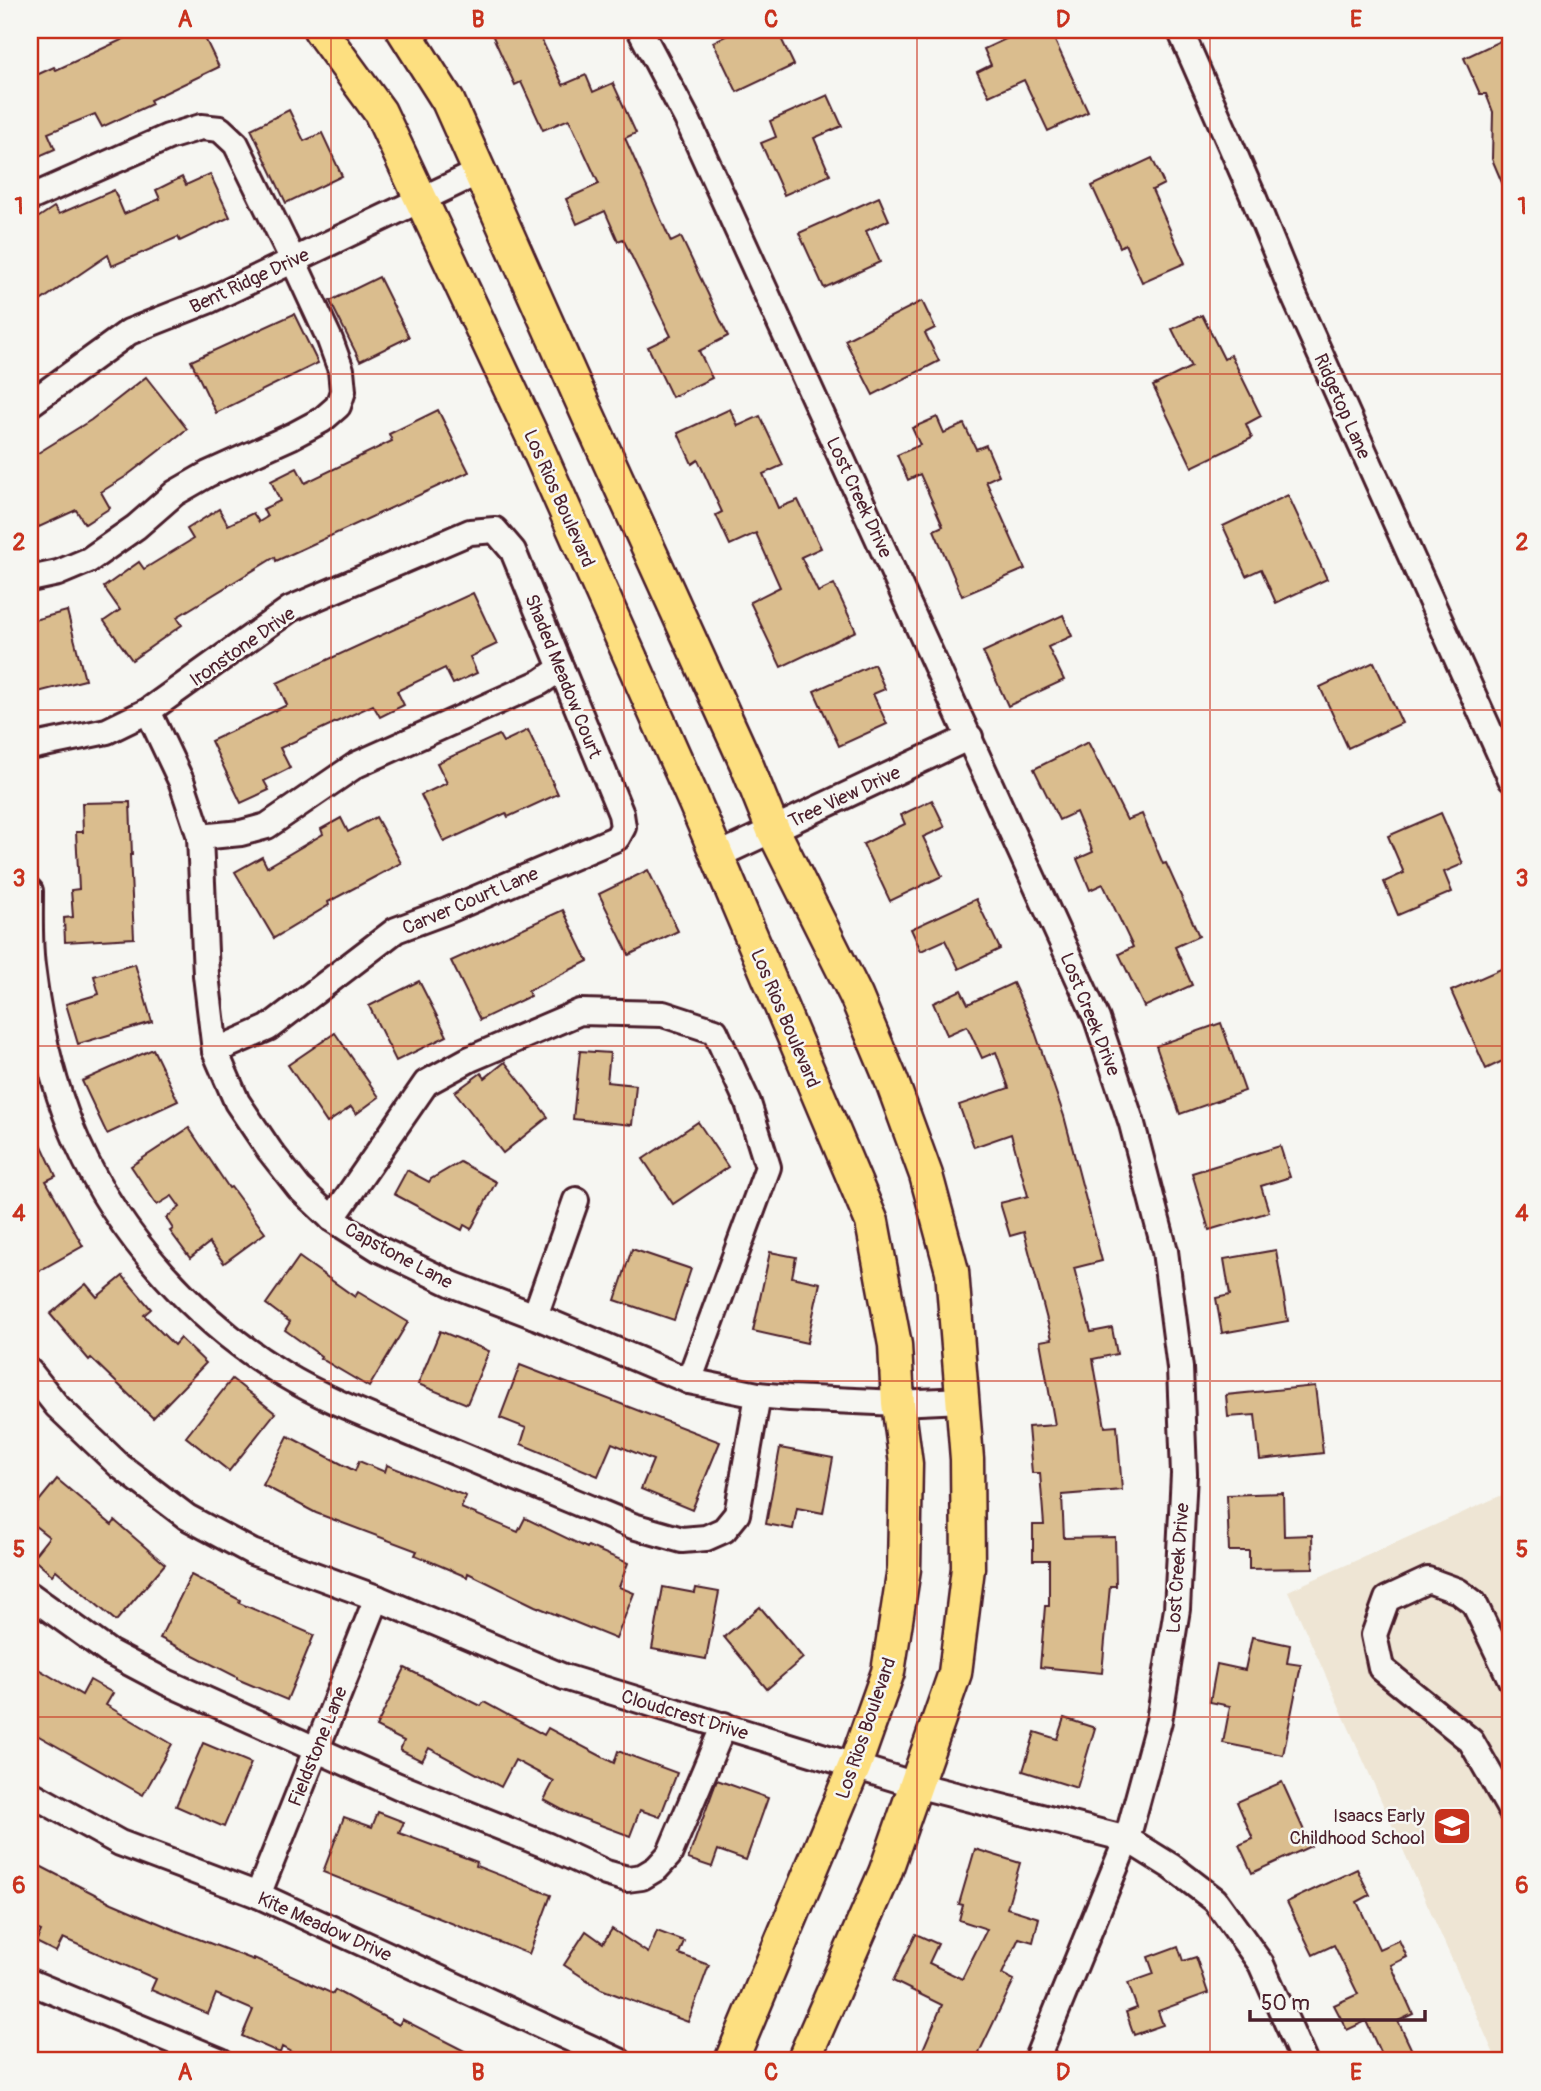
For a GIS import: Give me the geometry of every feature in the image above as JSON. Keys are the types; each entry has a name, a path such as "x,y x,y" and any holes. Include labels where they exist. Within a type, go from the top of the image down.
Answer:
{"main road":[{"name":"Los Rios Boulevard","path":"320,30 380,113 422,198 556,488 718,856 872,1222 895,1345 898,1403 906,1464 904,1569 888,1672 855,1765 730,2061"},
{"path":"403,30 449,101 479,173 741,751 773,830 856,996 892,1082 926,1175 952,1271 967,1460 967,1581 955,1673 885,1873 803,2061"}],"street":[{"name":"Lost Creek Drive","path":"640,30 687,119 1097,1019 1132,1124 1165,1251 1181,1381 1184,1475 1177,1609 1159,1721 1127,1839 1036,2061"},
{"name":"Ridgetop Lane","path":"1180,30 1291,289 1511,779"},
{"path":"30,198 168,137 201,127 220,129 236,144 293,260 341,370 344,391 338,406 322,420 208,474 175,493 136,527 89,560 58,573 30,579"},
{"name":"Bent Ridge Drive","path":"30,404 130,332 210,300 479,173"},
{"name":"Shaded Meadow Court","path":"495,530 513,551 621,814 623,827"},
{"name":"Ironstone Drive","path":"30,747 107,731 148,711 290,610 470,532 495,530"},
{"path":"200,837 267,826 356,765 541,682 561,668"},
{"name":"Capstone Lane","path":"148,711 183,783 200,837 206,975 215,1051 237,1102 270,1151 299,1188 332,1219 379,1249 454,1285 535,1315 690,1381 758,1395 898,1403 963,1400"},
{"name":"Tree View Drive","path":"718,856 970,737"},
{"name":"Carver Court Lane","path":"215,1051 268,1028 396,930 617,838 623,827"},
{"path":"30,891 32,964 42,1029 56,1085 78,1145 114,1210 154,1263 200,1311 250,1352 324,1397 632,1526 682,1540 706,1538 724,1530 737,1514 758,1395"},
{"path":"332,1219 426,1083 470,1059 580,1012 663,1014 715,1031 748,1103 768,1167 690,1381"},
{"path":"535,1315 576,1200"},
{"name":"Cloudcrest Drive","path":"30,1372 57,1406 120,1466 187,1517 253,1552 377,1598 564,1678 916,1785 1127,1839 1172,1867 1215,1900 1261,1964 1304,2061"},
{"path":"1511,1680 1474,1603 1458,1591 1428,1580 1387,1599 1374,1635 1381,1668 1471,1741 1511,1811"},
{"path":"30,1595 110,1651 166,1682 398,1786 548,1846 606,1873 627,1879 642,1877 657,1868 668,1855 724,1726"},
{"name":"Fieldstone Lane","path":"258,1895 377,1598"},
{"name":"Kite Meadow Drive","path":"30,1793 120,1843 258,1895 620,2061"},
{"path":"30,1982 221,2061"}],"shaded area":[{"name":"Isaacs Early Childhood School","path":"1511,1491 1511,2061 1497,2061 1288,1591"}],"building":[{"path":"143,30 201,30 219,67 150,100 152,104 102,127 95,114 48,133 55,149 30,160 30,78 54,67 56,70"},
{"path":"490,30 537,30 563,85 586,75 593,92 613,83 636,133 625,138 671,242 681,237 728,336 699,351 712,378 672,397 648,347 671,336 623,239 618,241 605,211 577,224 566,199 599,184 569,119 543,130 521,82 515,85"},
{"path":"738,30 777,30 794,65 737,92 713,42"},
{"path":"1025,30 1050,30 1088,112 1048,131 1024,80 989,96 977,72 991,65 984,49"},
{"path":"1504,39 1511,55 1511,204 1492,159 1493,112 1486,94 1480,94 1464,58"},
{"path":"828,95 842,126 814,138 830,175 784,195 761,143 776,137 770,121"},
{"path":"289,110 304,141 322,133 342,176 286,203 251,129"},
{"path":"1152,158 1164,184 1152,190 1185,263 1142,282 1125,244 1120,247 1092,186"},
{"path":"210,174 230,217 180,241 178,237 112,266 108,255 30,308 30,223 54,207 59,214 114,190 124,214 160,199 156,190 182,177 186,185"},
{"path":"879,197 889,220 866,231 880,262 824,288 799,233"},
{"path":"379,277 409,337 360,361 330,301"},
{"path":"922,301 935,328 925,333 939,361 873,395 845,340"},
{"path":"294,314 318,363 216,413 191,361"},
{"path":"1202,315 1224,359 1231,355 1261,416 1246,424 1252,438 1192,467 1153,386 1191,367 1172,329"},
{"path":"146,377 187,429 101,492 110,508 85,524 76,510 39,527 30,513 30,458 91,420"},
{"path":"730,409 738,426 760,416 783,465 763,474 778,508 798,500 821,548 801,557 818,592 834,584 856,631 781,667 750,602 780,587 756,533 730,545 716,515 722,512 698,460 692,464 678,433"},
{"path":"438,410 469,472 276,561 275,557 177,617 182,625 132,660 104,621 120,610 104,587 139,562 144,569 193,539 187,529 219,509 228,525 253,513 259,522 267,517 263,509 280,501 271,481 297,468 305,483 392,441 389,434"},
{"path":"937,417 944,433 964,424 976,449 986,445 999,475 986,481 1025,569 962,596 934,530 943,526 920,474 908,480 897,455 920,445 912,428"},
{"path":"1288,495 1327,579 1276,603 1261,569 1246,576 1223,526"},
{"path":"473,593 497,644 470,657 477,673 453,684 445,668 397,691 404,705 380,717 373,705 280,748 290,768 264,781 269,790 241,803 211,741 287,705 277,683"},
{"path":"67,611 85,680 30,694 30,621"},
{"path":"1063,615 1072,636 1048,647 1064,680 1008,706 983,652"},
{"path":"1374,662 1402,723 1348,748 1320,687"},
{"path":"874,664 885,689 873,694 887,724 839,746 814,691"},
{"path":"528,730 558,794 508,817 506,813 444,842 421,795 447,783 437,763 499,735 503,742"},
{"path":"1088,742 1127,820 1142,814 1163,864 1166,863 1199,936 1175,947 1192,985 1144,1007 1119,954 1133,947 1103,884 1090,890 1077,859 1093,852 1076,812 1059,820 1034,769"},
{"path":"932,800 945,827 923,837 942,876 890,901 863,844 905,824 901,815"},
{"path":"130,802 134,938 65,942 64,918 73,917 71,890 79,889 76,832 83,832 82,803"},
{"path":"1441,813 1463,864 1444,872 1452,892 1398,915 1384,882 1404,873 1388,836"},
{"path":"376,817 401,863 328,902 329,905 274,938 235,872 262,857 267,867 323,834 321,829 341,818 348,832"},
{"path":"648,870 678,931 629,955 599,894"},
{"path":"976,899 1000,949 959,969 945,940 921,951 911,929"},
{"path":"563,910 588,961 528,991 530,996 480,1020 451,961"},
{"path":"135,964 152,1022 78,1044 66,1004 99,994 94,976"},
{"path":"1503,968 1511,988 1511,1057 1486,1069 1451,991"},
{"path":"419,981 447,1036 396,1061 369,1006"},
{"path":"1013,983 1033,1026 1064,1116 1102,1261 1074,1268 1091,1332 1112,1328 1117,1354 1093,1359 1105,1427 1117,1426 1122,1490 1062,1495 1064,1538 1115,1537 1116,1586 1110,1586 1102,1673 1040,1667 1045,1606 1049,1606 1049,1560 1033,1560 1033,1525 1044,1525 1040,1473 1032,1473 1028,1427 1055,1425 1040,1341 1052,1339 1024,1232 1010,1236 1000,1203 1028,1196 1011,1134 974,1147 959,1105 1009,1088 996,1052 982,1058 967,1026 947,1035 933,1003 961,990 968,1004"},
{"path":"1221,1023 1245,1091 1180,1114 1156,1046"},
{"path":"335,1033 379,1097 356,1114 351,1107 327,1123 288,1065"},
{"path":"153,1049 178,1101 107,1134 82,1081"},
{"path":"580,1051 610,1053 607,1082 636,1085 632,1125 573,1119"},
{"path":"505,1062 548,1117 503,1153 455,1092 481,1073 485,1078"},
{"path":"30,1120 56,1176 46,1181 83,1246 30,1276"},
{"path":"698,1122 728,1167 673,1204 643,1159"},
{"path":"189,1128 229,1188 231,1187 265,1233 224,1263 209,1243 190,1258 170,1231 173,1229 166,1218 180,1207 172,1196 157,1205 131,1166"},
{"path":"1280,1146 1290,1177 1261,1186 1269,1212 1209,1230 1192,1173"},
{"path":"460,1162 496,1182 471,1229 464,1225 462,1230 394,1194 407,1170 429,1182"},
{"path":"632,1249 691,1269 674,1320 615,1300"},
{"path":"1276,1250 1288,1321 1222,1333 1216,1298 1230,1295 1224,1259"},
{"path":"770,1252 796,1257 792,1277 820,1283 807,1343 753,1331"},
{"path":"299,1257 355,1297 358,1292 408,1322 369,1387 320,1358 321,1356 285,1330 290,1322 266,1304"},
{"path":"123,1276 151,1309 144,1315 174,1345 180,1338 206,1363 153,1418 91,1358 89,1360 50,1314 86,1284 97,1297"},
{"path":"440,1331 489,1351 467,1404 418,1384"},
{"path":"520,1365 720,1442 692,1510 641,1489 653,1460 612,1443 598,1476 521,1444 526,1428 500,1418"},
{"path":"232,1379 275,1413 229,1471 186,1437"},
{"path":"1315,1386 1323,1453 1260,1460 1255,1415 1228,1417 1226,1395"},
{"path":"288,1436 355,1471 359,1461 385,1472 387,1465 466,1496 461,1508 518,1532 525,1518 587,1548 588,1546 628,1563 619,1587 634,1593 616,1639 535,1606 468,1573 467,1577 415,1555 417,1551 316,1513 263,1485"},
{"path":"780,1448 833,1458 823,1513 797,1508 793,1529 766,1524"},
{"path":"57,1479 112,1525 115,1521 165,1564 116,1621 56,1570 52,1575 32,1558 49,1537 30,1522 30,1512"},
{"path":"1283,1493 1284,1536 1312,1535 1313,1568 1249,1569 1249,1551 1229,1551 1227,1495"},
{"path":"191,1575 240,1600 239,1603 314,1635 287,1700 237,1679 160,1638"},
{"path":"663,1587 695,1593 696,1588 719,1592 706,1659 652,1649"},
{"path":"760,1607 803,1658 767,1689 724,1637"},
{"path":"1252,1637 1290,1645 1287,1663 1301,1665 1283,1755 1223,1743 1230,1706 1210,1702 1217,1664 1245,1670"},
{"path":"30,1664 82,1695 90,1680 113,1693 106,1705 172,1744 143,1795 30,1731"},
{"path":"405,1668 481,1706 484,1702 544,1735 548,1728 614,1763 618,1751 677,1773 660,1817 640,1810 630,1836 568,1813 544,1800 554,1781 515,1760 501,1787 429,1748 422,1761 400,1750 404,1741 376,1727"},
{"path":"1064,1718 1095,1728 1077,1788 1023,1771 1035,1732 1057,1739"},
{"path":"203,1743 251,1763 224,1827 176,1806"},
{"path":"717,1780 768,1798 746,1860 718,1850 712,1867 688,1859"},
{"path":"1282,1782 1311,1846 1252,1873 1239,1845 1253,1839 1237,1802"},
{"path":"378,1812 404,1822 399,1833 477,1862 476,1866 551,1895 529,1954 323,1872 344,1817 372,1827"},
{"path":"975,1849 1020,1863 1007,1908 1039,1918 1033,1942 1019,1938 1002,1974 1014,1980 975,2061 918,2061 942,2005 893,1981 916,1934 938,1944 929,1963 962,1979 987,1929 959,1920 963,1905 959,1904"},
{"path":"38,1865 112,1903 175,1930 254,1958 333,1994 335,1990 399,2025 402,2019 484,2061 307,2061 282,2047 280,2053 242,2036 253,2010 216,1994 208,2014 151,1990 156,1979 63,1938 56,1952 36,1942 41,1931 30,1926 30,1882"},
{"path":"1357,1869 1370,1895 1357,1902 1379,1949 1399,1940 1407,1957 1391,1965 1413,2014 1398,2021 1417,2061 1384,2061 1366,2021 1347,2030 1334,2005 1358,1994 1334,1945 1313,1955 1287,1902"},
{"path":"612,1929 648,1953 657,1931 684,1941 679,1954 709,1965 688,2022 601,1989 564,1965 586,1931 603,1943"},
{"path":"1178,1946 1183,1961 1196,1957 1208,1993 1158,2011 1163,2025 1134,2035 1126,2012 1137,2008 1128,1983 1154,1974 1148,1957"}],"place":[{"name":"Isaacs Early Childhood School","path":"1452,1826"}]}
